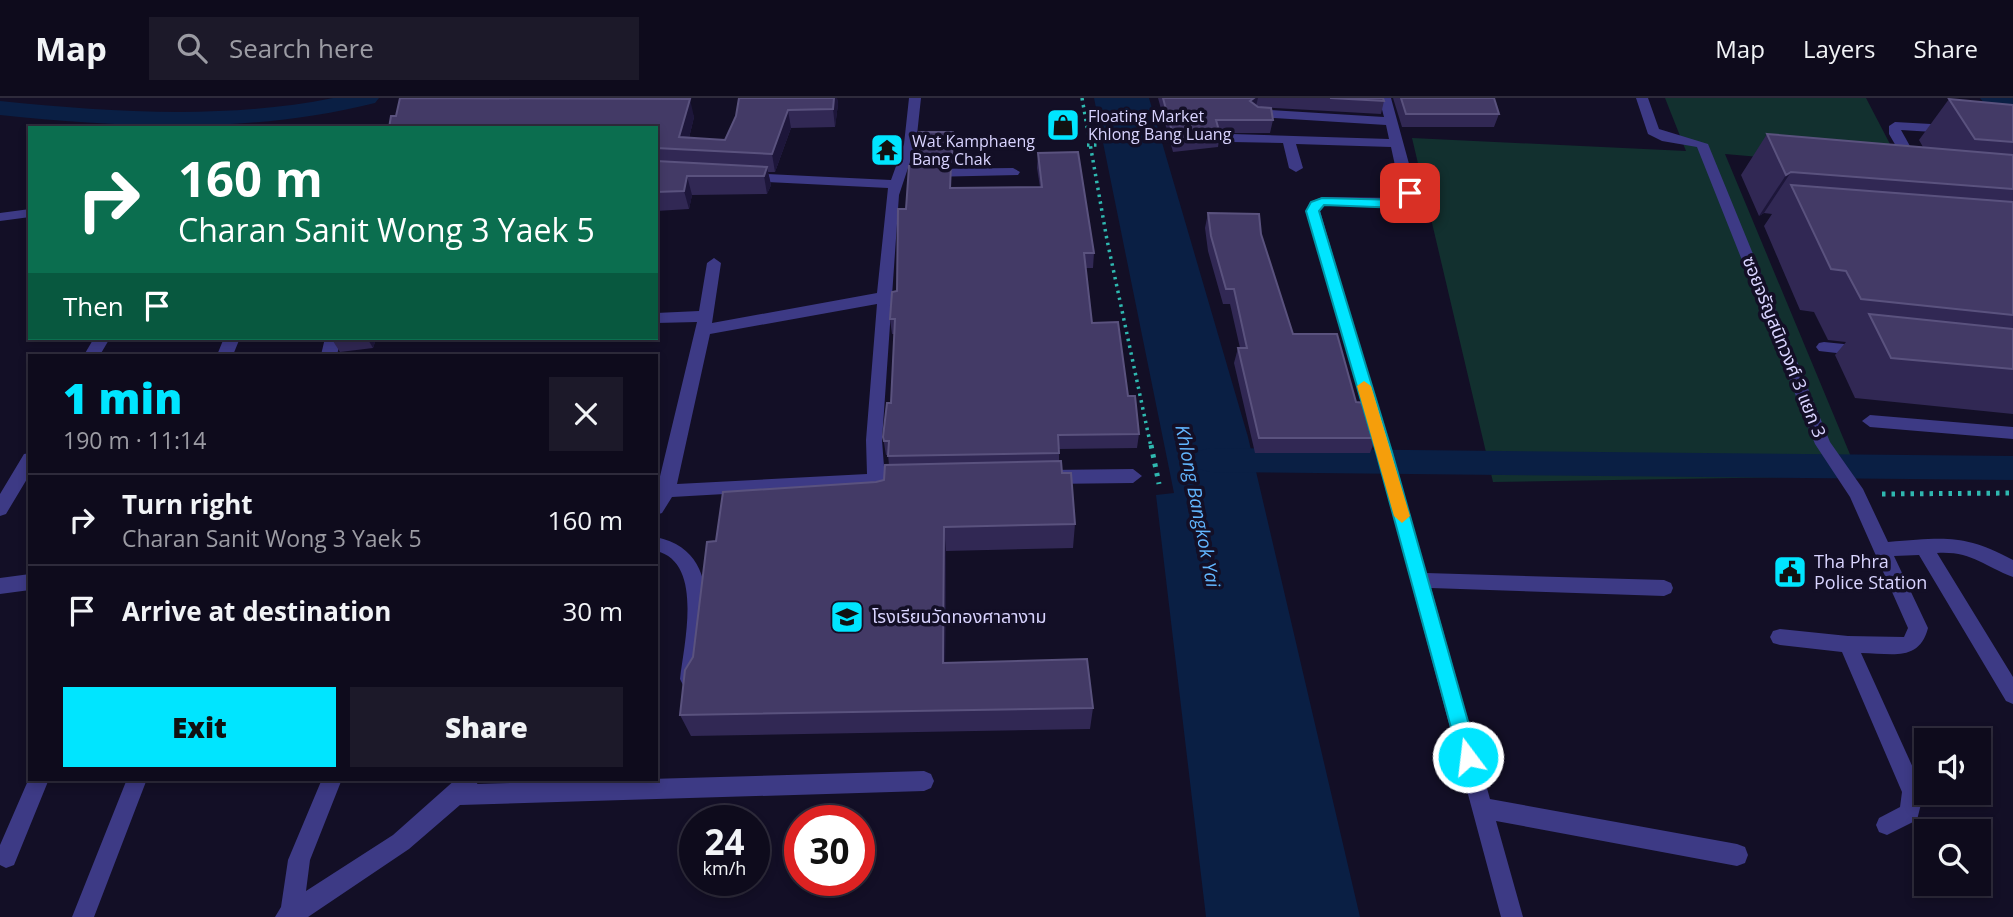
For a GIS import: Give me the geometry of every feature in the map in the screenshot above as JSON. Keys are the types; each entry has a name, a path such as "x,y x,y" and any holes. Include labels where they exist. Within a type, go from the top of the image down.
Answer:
{"street":[{"path":"667,491 882,480 874,440 892,195 911,144 915,98"},
{"path":"1282,98 1287,115"},
{"path":"1385,98 1410,193 1409,201 1401,204 1322,201 1315,205 1313,211 1384,452 1513,917"},
{"name":"ซอยจรัญสนิทวงศ์ 3 แยก 3","path":"1642,98 1653,131 1667,138 1702,144 1823,444 1853,488 1917,628 1915,640 1906,645 1848,643"},
{"path":"1256,113 1390,121"},
{"path":"1919,175 1895,134 1895,126 1957,130"},
{"path":"1232,138 1395,143"},
{"path":"1289,140 1296,168"},
{"path":"736,177 898,179 1013,172"},
{"path":"0,217 28,213"},
{"path":"658,505 667,491 705,323 714,263"},
{"path":"658,318 705,323 885,297"},
{"path":"1824,347 1878,352"},
{"path":"1870,421 2013,433"},
{"path":"0,509 28,462"},
{"path":"1025,478 1133,476"},
{"path":"658,544 674,548 693,569 696,617 690,679"},
{"path":"1882,550 1953,545 1979,550 2013,569"},
{"path":"1924,548 2013,695"},
{"path":"1419,579 1664,588"},
{"path":"0,586 28,582"},
{"path":"1780,637 1848,643 1913,792 1909,813 1887,825"},
{"path":"6,857 37,781"},
{"path":"83,917 136,781"},
{"path":"293,915 299,860 331,781"},
{"path":"293,915 401,842 462,787 924,781"},
{"path":"1482,808 1737,855"}],"path":[{"path":"1082,98 1107,240 1159,484"},
{"path":"1087,145 1098,145"},
{"path":"1853,488 2013,493"}],"green space":[{"path":"1665,98 1866,98 1903,169 1725,154 1859,476 1493,482 1412,138 1686,151"}],"water":[{"name":"Khlong Bangkok Yai","path":"1094,98 1149,98 1248,437 1360,917 1206,917 1156,495 1174,493"}],"building":[{"path":"400,98 690,99 679,137 725,140 736,116 739,98 834,98 833,109 788,110 772,154 658,148 658,126 389,126 391,116 396,116"},
{"path":"1163,98 1254,98 1250,101 1258,107 1271,108 1273,120 1216,120 1220,134 1174,139"},
{"path":"1330,98 1383,98 1384,101"},
{"path":"1401,98 1494,98 1499,114 1406,114"},
{"path":"1949,99 2013,105 2013,142 1975,139"},
{"path":"919,132 953,132 952,159 911,160"},
{"path":"1767,134 2013,155 2013,189 1791,172 1786,175"},
{"path":"1078,152 1094,253 1084,253 1092,323 1118,322 1128,396 1135,396 1139,434 1058,435 1059,453 888,456 889,441 884,441 883,437 887,403 891,403 895,319 890,319 892,292 897,291 898,209 906,209 909,166 951,165 950,188 1042,187 1038,153"},
{"path":"658,161 767,167 764,176 687,176 684,191 658,192"},
{"path":"1791,185 2013,202 2013,315 1861,299 1846,271 1831,269"},
{"path":"1208,213 1259,214 1261,234 1293,334 1337,334 1356,402 1366,403 1376,438 1259,438 1238,348 1247,348 1234,289 1226,289 1211,236"},
{"path":"1869,314 2013,329 2013,369 1891,358"},
{"path":"1061,461 1062,473 1071,473 1075,524 944,527 943,663 1087,659 1093,708 680,715 685,670 693,657 707,542 716,541 723,492 876,482 884,480 885,465"}],"waterway":[{"path":"0,108 91,116 184,119 277,114 367,98"},
{"path":"1992,98 2013,102"},
{"path":"1210,460 2013,468"}],"slow traffic":[{"path":"1364,386 1402,516"}],"place":[{"name":"Floating Market Khlong Bang Luang","path":"1063,125"},
{"name":"Wat Kamphaeng Bang Chak","path":"887,150"},
{"name":"Tha Phra Police Station","path":"1790,572"},
{"name":"โรงเรียนวัดทองศาลางาม","path":"847,617"}],"route":[{"path":"1410,193 1409,201 1401,204 1322,201 1315,205 1313,211 1384,452 1468,757"}]}
